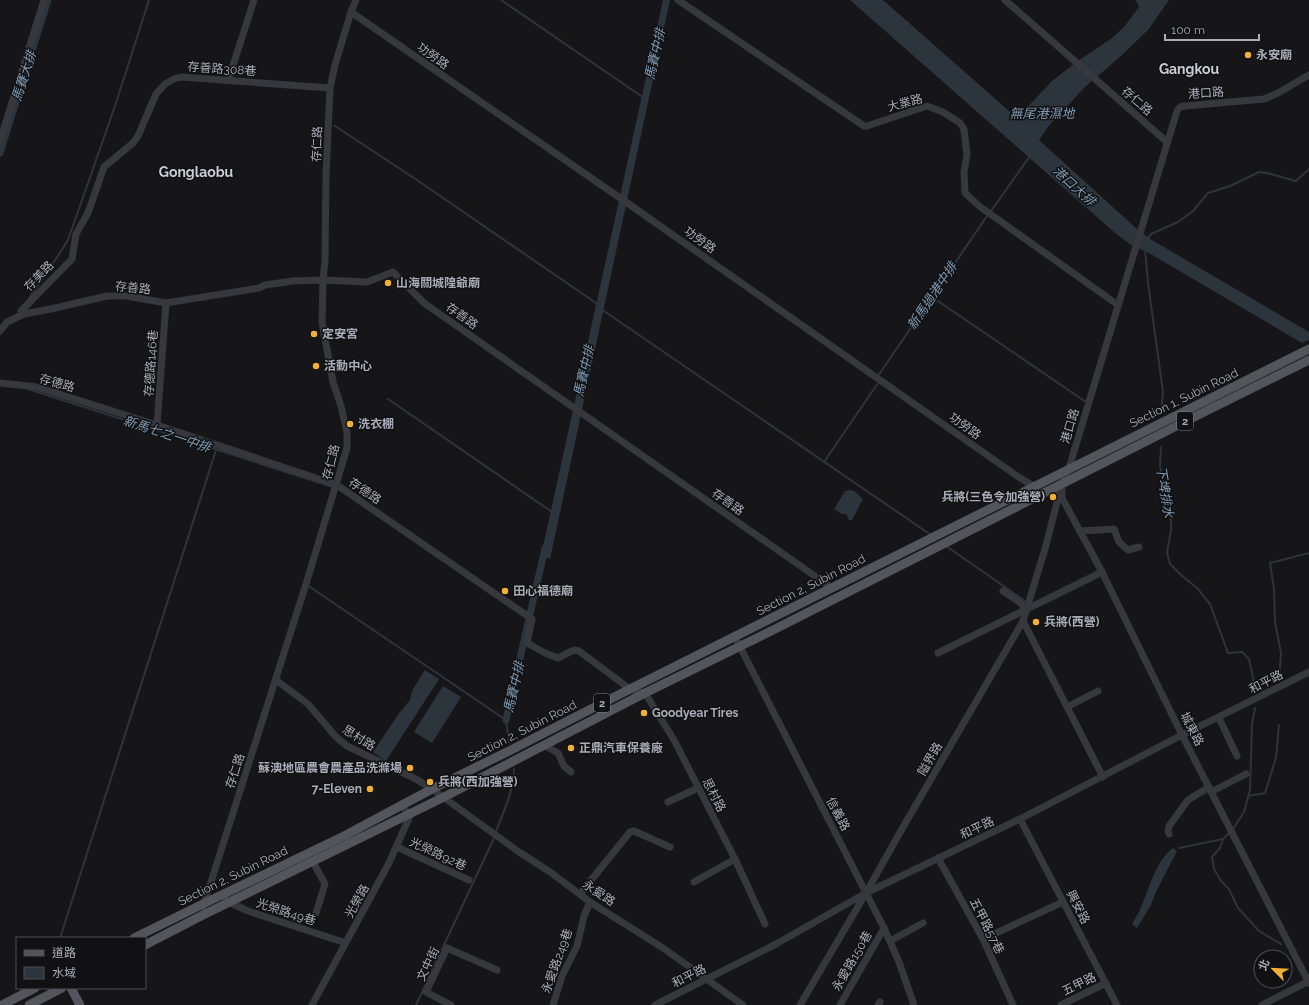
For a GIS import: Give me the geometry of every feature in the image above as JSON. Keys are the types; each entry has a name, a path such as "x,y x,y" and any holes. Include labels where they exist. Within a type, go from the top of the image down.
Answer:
{"main road":[{"name":"Section 1, Subin Road","path":"1062,483 1309,349"},
{"name":"Section 1, Subin Road","path":"1070,468 1309,360"},
{"name":"Section 2, Subin Road","path":"146,944 200,916 313,862 403,805 432,789 630,688 736,637 1070,468"},
{"name":"Section 2, Subin Road","path":"136,937 205,902 444,797 645,693 1062,483"},
{"path":"2,1005 33,989"},
{"path":"29,1005 60,989"},
{"path":"72,989 80,1005"}],"street":[{"path":"0,141 44,0"},
{"path":"228,81 254,0"},
{"name":"存仁路","path":"200,916 276,680 337,485 347,448 347,432 342,406 333,382 322,322 330,88 351,12 356,0"},
{"name":"大業路","path":"678,0 864,126 927,106 943,112 960,123 964,129 967,155 964,172 965,193 979,206 1118,305"},
{"name":"存仁路","path":"1005,0 1074,61 1126,103 1166,142"},
{"name":"功勞路","path":"351,12 1017,476 1035,486"},
{"name":"港口路","path":"1027,609 1045,549 1062,483 1070,468 1174,116 1180,107 1264,99 1278,93 1309,75"},
{"name":"存善路308巷","path":"73,252 76,234 88,214 104,167 133,143 138,136 156,94 165,84 174,78 181,77 330,88"},
{"name":"存美路","path":"24,314 21,311 72,259 73,252"},
{"name":"存善路","path":"0,331 7,322 24,314 107,296 127,296 166,303 293,281 323,280 367,282 393,272 424,303 832,588"},
{"name":"存德路146巷","path":"157,425 166,303"},
{"name":"存德路","path":"0,383 37,387 337,485 532,619 527,643 558,658 574,650 579,651 630,688"},
{"name":"城東路","path":"1062,483 1062,498 1102,572 1182,735 1309,982"},
{"path":"1080,531 1114,529 1119,542 1128,550 1139,547"},
{"path":"938,653 1102,572"},
{"path":"1003,591 1027,609"},
{"name":"隘界路","path":"800,1005 1023,621 1027,609"},
{"path":"1023,621 1103,777"},
{"name":"信義路","path":"736,637 815,796 890,940 914,1005"},
{"name":"和平路","path":"655,1005 776,944 866,893 1020,819 1182,735 1219,718 1309,672"},
{"name":"思村路","path":"276,680 308,704 336,738 347,746 416,779 444,797"},
{"path":"630,688 645,693"},
{"path":"1067,707 1098,691"},
{"name":"思村路","path":"645,693 674,740 735,859 765,924"},
{"path":"1219,718 1237,756"},
{"path":"544,745 558,754 564,766 571,772"},
{"path":"1169,834 1169,826 1188,800 1246,774"},
{"path":"668,802 698,788"},
{"name":"永愛路","path":"444,797 590,902 663,948 743,1005"},
{"path":"403,805 408,814"},
{"name":"光榮路","path":"312,1005 390,863 409,818 408,814"},
{"name":"興安路","path":"1020,819 1117,1005"},
{"path":"580,894 630,832 636,832 670,846"},
{"name":"光榮路92巷","path":"397,847 469,880"},
{"name":"五甲路57巷","path":"938,858 983,939 1013,1005"},
{"path":"694,882 735,859"},
{"path":"313,862 324,884 316,913"},
{"name":"光榮路49巷","path":"222,895 229,902 248,911 346,943"},
{"name":"永愛路249巷","path":"553,1005 562,976 577,946 584,916 590,902"},
{"path":"983,939 1063,902"},
{"path":"890,940 923,923"},
{"name":"永愛路150巷","path":"840,1005 884,928"},
{"name":"文中街","path":"451,1005 426,992 447,948 497,970"},
{"path":"1262,1005 1309,982"},
{"name":"五甲路","path":"1061,1005 1106,983"}],"water":[{"path":"663,0 670,0 550,559 541,556"},
{"path":"850,0 883,0 1017,118 1052,81 1112,38 1124,27 1139,7 1135,0 1169,0 1148,30 1084,88 1048,127 1039,140 1137,229 1152,240 1309,332 1309,340 1302,343 1149,253 1131,245 1114,232"},
{"path":"845,491 854,491 863,499 852,520 849,520 846,514 842,514 834,509"},
{"path":"425,670 439,679 386,761 373,752 410,700 412,691"},
{"path":"443,686 461,697 432,743 414,732"},
{"path":"1173,848 1177,851 1151,905 1137,928 1132,924 1157,868"}],"waterway":[{"name":"馬賽大排","path":"0,153 48,0"},
{"path":"29,298 68,240 115,106 149,0"},
{"path":"501,0 644,98"},
{"path":"335,126 414,178 596,303 597,307"},
{"name":"新馬過港中排","path":"991,211 1030,156"},
{"path":"1147,240 1151,234 1178,222 1193,211 1208,193 1230,186 1259,172 1296,181 1309,169"},
{"name":"新馬過港中排","path":"878,376 987,216"},
{"name":"下埤排水","path":"1145,249 1148,283 1163,392 1161,413"},
{"path":"932,297 1086,402"},
{"path":"601,309 931,535"},
{"name":"新馬過港中排","path":"824,462 878,383"},
{"name":"新馬七之一中排","path":"28,389 333,487"},
{"path":"388,399 552,512"},
{"name":"下埤排水","path":"1161,447 1160,466 1171,520 1171,530 1167,552 1170,564 1197,588 1210,604 1228,653 1242,652 1249,659 1256,691"},
{"path":"60,937 216,450"},
{"path":"946,546 1025,601"},
{"name":"馬賽中排","path":"506,720 545,548"},
{"path":"1279,680 1281,653 1275,622 1274,589 1270,563 1309,553"},
{"path":"307,585 506,720 509,742"},
{"name":"下埤排水","path":"1233,829 1244,812 1250,790 1252,724 1255,708"},
{"path":"1248,796 1265,793 1276,758 1279,725"},
{"path":"496,832 510,793 514,777 514,769"},
{"name":"下埤排水","path":"1230,832 1223,839 1220,848 1212,857 1214,869 1221,881 1229,889 1238,908 1259,931 1281,944"},
{"path":"416,1005 494,838"},
{"path":"1179,848 1223,839"}],"place":[{"name":"永安廟","path":"1248,55"},
{"name":"山海關城隍爺廟","path":"388,283"},
{"name":"定安宮","path":"314,334"},
{"name":"活動中心","path":"316,366"},
{"name":"洗衣棚","path":"350,424"},
{"name":"兵將(三色令加強營)","path":"1053,497"},
{"name":"田心福德廟","path":"505,591"},
{"name":"兵將(西營)","path":"1036,622"},
{"name":"Goodyear Tires","path":"644,713"},
{"name":"正鼎汽車保養廠","path":"571,748"},
{"name":"蘇澳地區農會農產品洗滌場","path":"410,768"},
{"name":"兵將(西加強營)","path":"430,782"},
{"name":"7-Eleven","path":"370,789"}],"district":[{"name":"Gangkou","path":"1189,69"},
{"name":"Gonglaobu","path":"196,172"}],"water label":[{"name":"無尾港濕地","path":"1042,113"},
{"name":"港口大排","path":"1074,186"}]}
